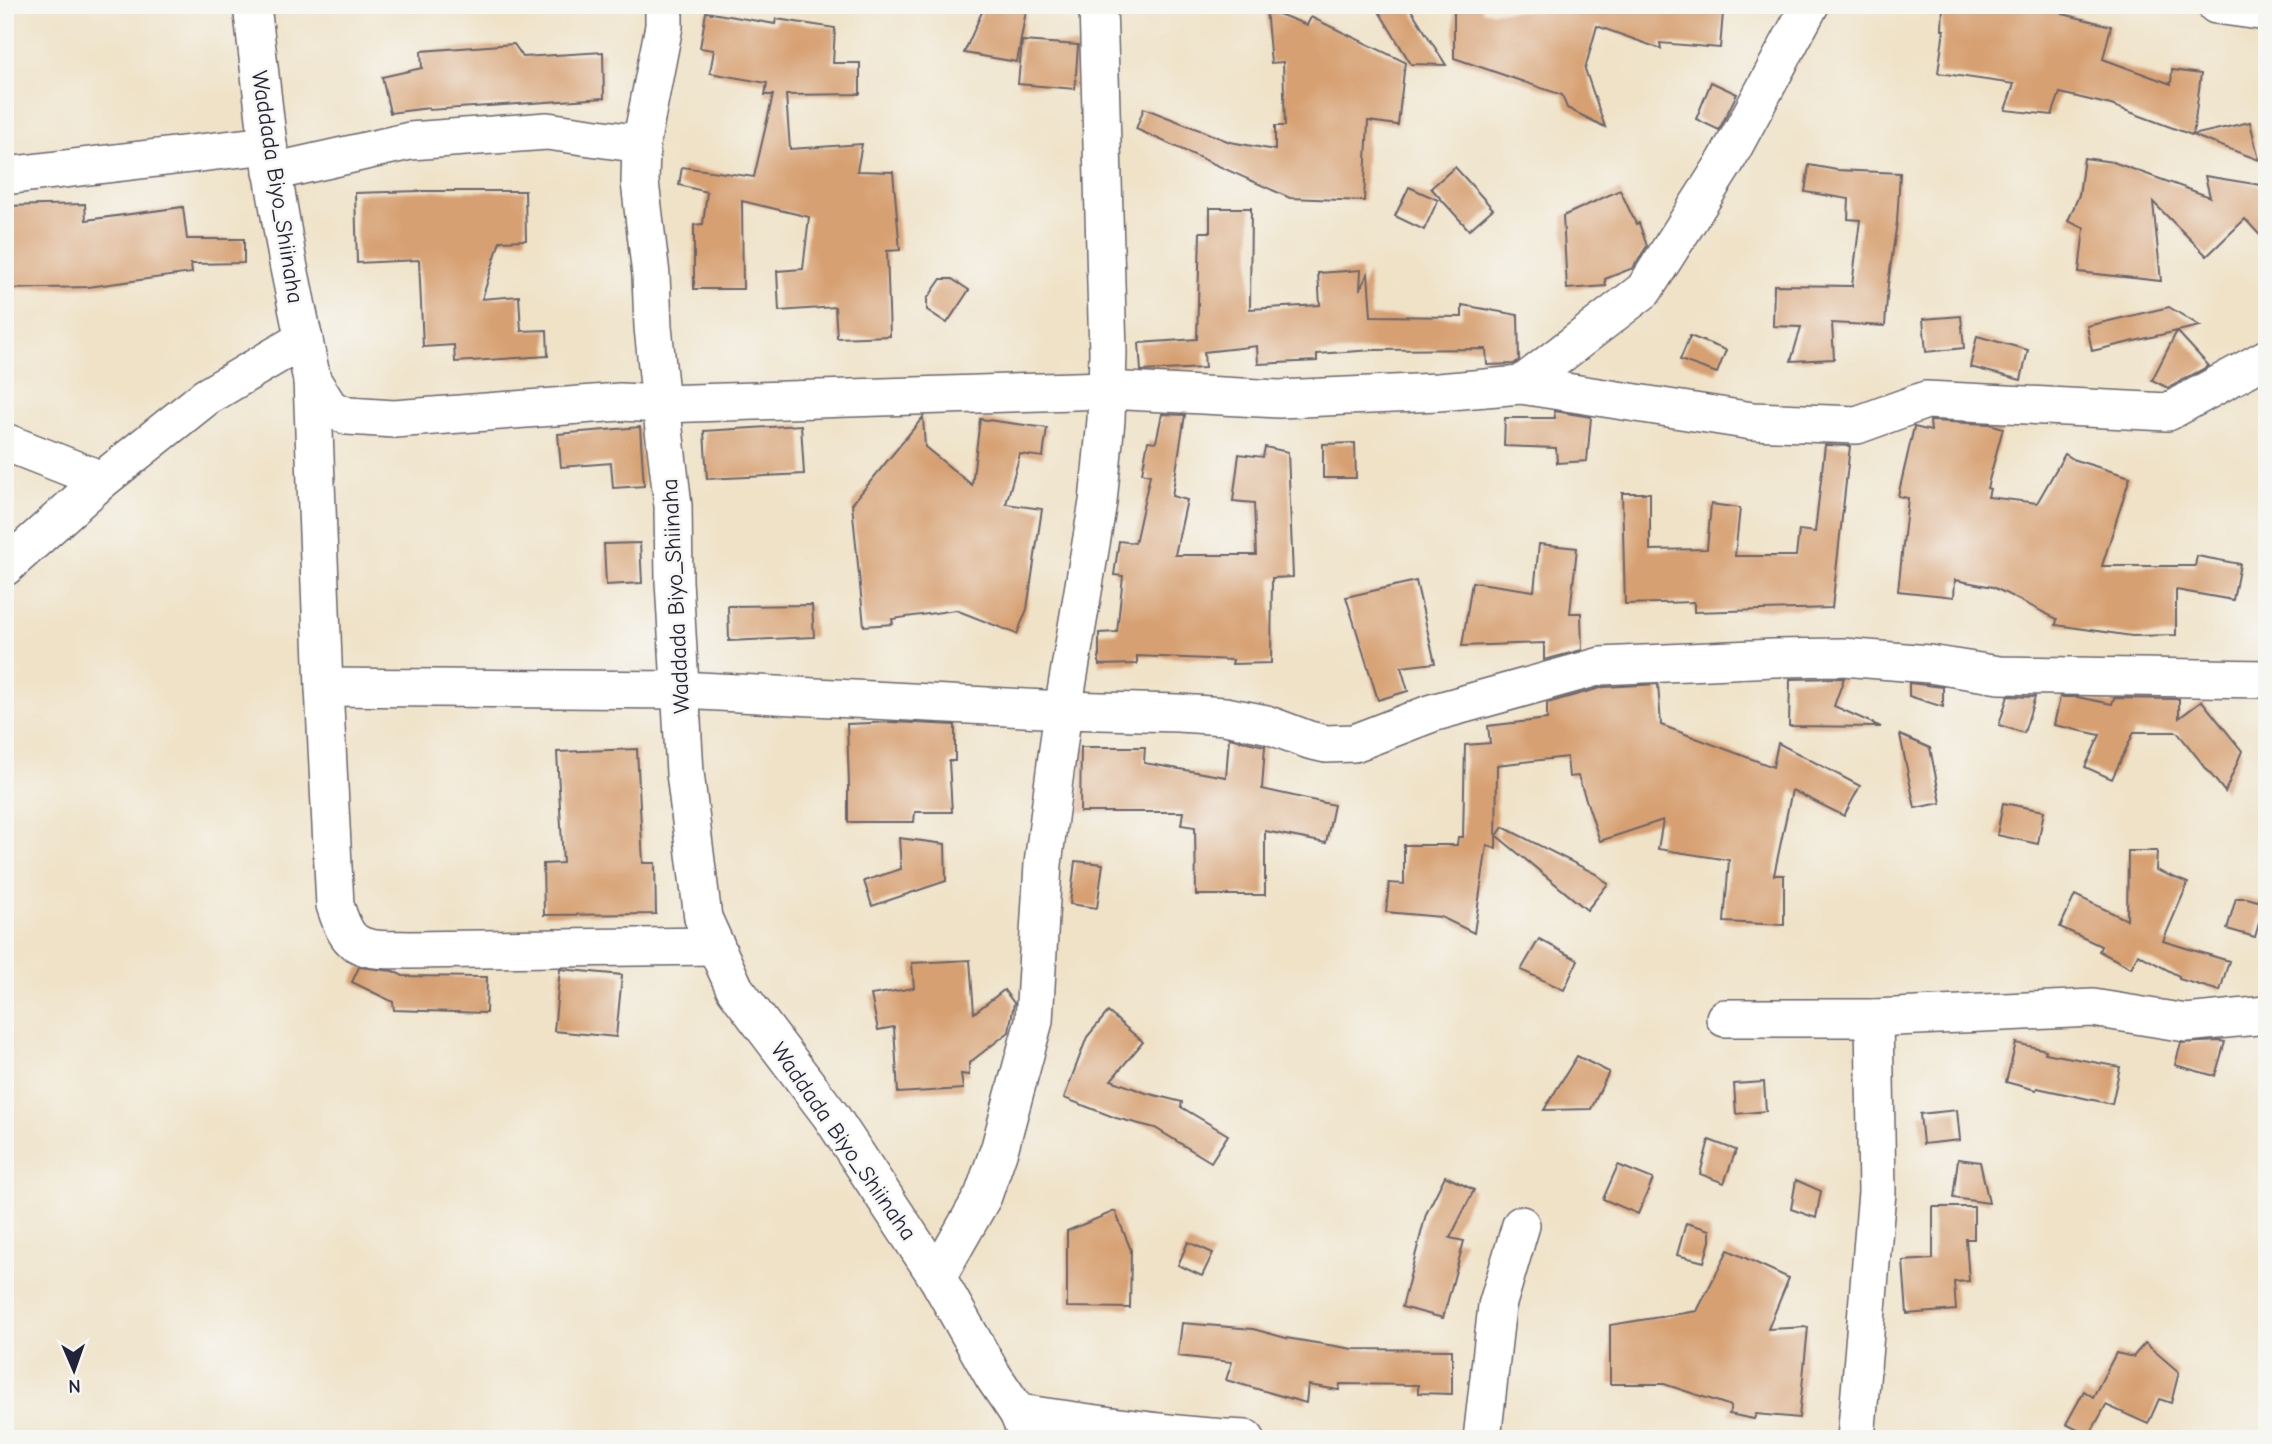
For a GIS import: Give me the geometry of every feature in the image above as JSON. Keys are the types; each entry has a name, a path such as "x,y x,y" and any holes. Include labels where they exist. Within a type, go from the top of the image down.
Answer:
{"street":[{"name":"Waddada Biyo_Shiinaha","path":"252,5 270,158 288,263 312,380 330,408 348,416 394,419 620,402 662,404 673,506 685,773 703,918 735,989 831,1116 937,1277 1024,1426"},
{"path":"664,5 664,26 641,144 640,182 662,404 1107,390 1279,399 1438,392 1521,385 1752,421 1857,425 1927,400 2168,412 2267,358"},
{"path":"937,1277 982,1196 1000,1147 1034,1021 1044,864 1063,710 1098,502 1107,390 1098,5"},
{"path":"1521,385 1644,290 1726,161 1810,5"},
{"path":"2216,5 2267,12"},
{"path":"5,176 270,158 410,141 547,131 641,144"},
{"path":"5,567 102,480 206,397 304,339"},
{"path":"312,380 334,905 347,934 360,945 371,949 716,946"},
{"path":"5,442 102,480"},
{"path":"324,687 680,690 1226,716 1266,724 1326,744 1354,743 1432,713 1601,666 1843,657 1929,664 1999,675 2267,679"},
{"path":"1726,1018 1874,1018 2093,1008 2186,1023 2267,1015"},
{"path":"1856,1439 1877,1192 1874,1018"},
{"path":"1482,1439 1497,1306 1521,1226"},
{"path":"1024,1426 1246,1439"}],"building":[{"path":"985,5 1027,5 1017,62 964,53"},
{"path":"1375,5 1408,5 1446,65 1411,64"},
{"path":"1454,5 1482,5 1482,11 1543,11 1543,5 1656,5 1655,8 1723,13 1720,48 1660,43 1661,49 1597,26 1585,69 1605,127 1567,108 1562,95 1454,58"},
{"path":"1943,5 2066,5 2063,14 2111,26 2103,59 2171,84 2172,70 2201,74 2193,135 2250,122 2259,160 2111,105 2060,93 2052,115 2005,110 2014,84 1938,73 1944,30"},
{"path":"1266,9 1307,25 1311,17 1405,62 1398,125 1368,121 1364,201 1290,198 1136,129 1144,108 1230,142 1275,150 1275,126 1285,126 1283,62 1271,63"},
{"path":"706,12 775,24 776,19 835,28 833,63 860,63 860,94 786,95 790,149 862,144 857,171 893,172 900,250 887,251 890,336 837,338 835,307 779,311 777,271 803,269 809,217 742,201 743,289 694,289 694,225 703,224 707,192 679,185 682,167 754,177 773,95 765,95 767,83 710,73 714,50 700,48"},
{"path":"1022,41 1078,45 1075,89 1018,84"},
{"path":"514,44 523,57 603,52 604,98 429,108 390,113 382,77 422,68 421,51"},
{"path":"1711,82 1737,94 1719,130 1696,119"},
{"path":"2084,158 2113,162 2210,197 2205,176 2267,186 2267,243 2245,219 2207,256 2153,202 2161,281 2079,272 2084,228 2068,221 2079,195"},
{"path":"1809,165 1837,170 1900,173 1897,222 1885,326 1832,323 1834,359 1791,361 1801,327 1773,326 1774,285 1852,286 1860,220 1848,219 1849,199 1805,192"},
{"path":"1455,167 1493,209 1469,230 1431,188"},
{"path":"1409,187 1438,200 1424,230 1395,216"},
{"path":"1620,190 1636,224 1639,223 1647,246 1633,268 1605,279 1606,286 1567,289 1563,216"},
{"path":"525,191 526,240 500,241 482,299 519,296 521,331 547,330 548,356 455,362 454,345 423,347 419,260 357,263 355,193"},
{"path":"85,204 86,220 183,207 187,239 244,239 244,263 191,264 192,273 88,287 5,289 5,206"},
{"path":"1210,208 1251,208 1250,309 1320,305 1318,273 1361,270 1360,290 1368,273 1371,316 1462,317 1462,305 1518,315 1519,360 1514,364 1487,365 1486,349 1374,350 1317,354 1317,361 1258,364 1257,346 1204,352 1205,368 1141,371 1139,343 1197,339 1200,232 1210,232"},
{"path":"941,279 952,279 969,290 947,323 927,310 927,299"},
{"path":"2169,307 2200,326 2092,351 2087,326"},
{"path":"1961,316 1964,348 1926,352 1923,319"},
{"path":"2177,331 2209,366 2168,388 2152,380"},
{"path":"1690,336 1726,350 1717,373 1680,360"},
{"path":"1977,336 2028,350 2021,380 1970,367"},
{"path":"1554,411 1591,417 1587,461 1557,463 1556,448 1504,446 1505,418 1555,418"},
{"path":"1162,414 1185,415 1172,496 1187,500 1175,555 1256,555 1254,503 1233,501 1239,454 1263,457 1265,447 1288,452 1293,577 1272,578 1271,663 1232,664 1233,660 1137,656 1137,664 1099,665 1099,633 1117,632 1123,576 1114,575 1119,541 1135,543 1150,475 1142,473 1148,441 1156,442"},
{"path":"923,417 925,447 972,485 980,419 1047,428 1043,457 1020,454 1006,504 1042,509 1027,609 1017,634 956,610 892,619 893,624 864,626 852,504"},
{"path":"1930,421 1990,424 2003,428 1987,488 1990,489 1988,497 2037,503 2065,454 2075,460 2130,477 2102,566 2195,566 2197,556 2240,564 2233,600 2176,590 2176,635 2132,636 2056,625 2057,619 1993,587 1955,580 1954,597 1898,591 1908,498 1898,496 1914,427 1931,431"},
{"path":"801,425 804,474 707,479 704,431"},
{"path":"640,427 644,486 613,488 611,463 561,467 558,434"},
{"path":"1355,443 1356,478 1323,478 1323,444"},
{"path":"1825,445 1850,446 1832,608 1694,612 1694,602 1625,604 1622,493 1650,493 1650,550 1707,549 1711,504 1740,508 1735,556 1796,556 1799,530 1815,532"},
{"path":"640,543 642,583 606,585 604,544"},
{"path":"1539,544 1577,548 1570,613 1581,613 1582,650 1544,660 1544,643 1462,646 1472,582 1534,591"},
{"path":"1416,581 1435,663 1401,667 1408,691 1378,700 1346,597"},
{"path":"812,605 814,637 729,641 728,606"},
{"path":"1844,678 1834,706 1881,727 1789,726 1790,679"},
{"path":"1909,683 1943,687 1943,707 1909,696"},
{"path":"1658,684 1661,725 1773,767 1778,743 1860,786 1844,816 1792,790 1774,875 1784,875 1784,925 1724,922 1729,860 1658,849 1663,820 1600,841 1578,776 1569,777 1567,757 1497,765 1496,849 1487,845 1474,933 1441,917 1386,912 1389,883 1404,884 1404,845 1457,845 1458,837 1463,837 1465,745 1490,743 1488,726 1547,719 1547,703 1604,687"},
{"path":"2008,696 2035,697 2024,733 1999,725"},
{"path":"2060,697 2077,697 2112,704 2114,698 2179,699 2179,718 2202,701 2242,751 2225,792 2177,732 2134,732 2112,779 2085,767 2100,735 2054,725"},
{"path":"895,722 955,725 955,761 949,761 952,812 915,812 914,822 848,822 847,724"},
{"path":"1900,735 1930,748 1941,803 1915,808"},
{"path":"1229,738 1265,746 1262,789 1334,805 1326,843 1265,831 1265,895 1196,895 1195,827 1181,825 1183,812 1080,812 1081,747 1145,747 1144,763 1226,777"},
{"path":"637,749 643,863 655,863 656,914 544,915 543,864 563,863 557,752"},
{"path":"2003,803 2044,811 2038,844 1997,835"},
{"path":"1503,827 1596,874 1608,884 1587,910 1497,836"},
{"path":"899,838 945,844 946,881 872,906 864,881 901,869"},
{"path":"2128,851 2157,851 2156,870 2188,883 2163,941 2229,961 2220,991 2179,979 2179,976 2138,954 2131,968 2099,951 2101,946 2060,927 2075,895 2127,920"},
{"path":"1075,861 1103,864 1097,908 1070,904"},
{"path":"2236,898 2265,903 2255,937 2227,929"},
{"path":"1539,939 1578,960 1564,990 1521,970"},
{"path":"970,960 974,1013 1004,990 1014,1003 1009,1032 969,1063 969,1075 961,1074 963,1089 898,1093 894,1027 878,1030 871,995 914,988 912,963"},
{"path":"359,967 393,971 403,976 487,977 486,1013 394,1010 393,1002 352,982"},
{"path":"560,969 622,975 616,1037 554,1031"},
{"path":"1108,1012 1143,1042 1111,1080 1182,1102 1181,1107 1228,1135 1211,1162 1155,1128 1116,1118 1064,1098 1087,1037"},
{"path":"2225,1042 2215,1076 2175,1065 2181,1043"},
{"path":"2016,1043 2046,1050 2045,1053 2120,1067 2112,1104 2006,1082"},
{"path":"1577,1056 1609,1072 1591,1109 1544,1110"},
{"path":"1764,1082 1766,1111 1736,1114 1734,1084"},
{"path":"1957,1110 1960,1140 1923,1144 1920,1114"},
{"path":"1709,1140 1736,1150 1724,1183 1700,1174"},
{"path":"1958,1159 1980,1162 1989,1203 1953,1198"},
{"path":"1618,1165 1653,1179 1638,1214 1603,1199"},
{"path":"1445,1176 1474,1190 1450,1238 1464,1241 1443,1318 1402,1307 1426,1214"},
{"path":"1796,1180 1821,1191 1816,1218 1791,1209"},
{"path":"1933,1207 1974,1207 1974,1239 1966,1239 1969,1281 1954,1282 1956,1310 1907,1314 1903,1261 1933,1259"},
{"path":"1115,1211 1131,1250 1130,1308 1067,1307 1067,1231"},
{"path":"1686,1223 1710,1230 1704,1262 1677,1255"},
{"path":"1188,1242 1213,1253 1202,1276 1178,1265"},
{"path":"1728,1250 1789,1278 1768,1329 1808,1327 1799,1418 1756,1414 1754,1419 1729,1414 1731,1406 1664,1384 1610,1384 1610,1325 1697,1311"},
{"path":"1182,1323 1253,1329 1286,1338 1353,1349 1452,1350 1452,1394 1418,1393 1418,1385 1340,1384 1339,1390 1308,1385 1306,1403 1226,1380 1232,1362 1178,1356"},
{"path":"2145,1343 2179,1372 2171,1403 2159,1399 2148,1424 2106,1405 2089,1436 2066,1424 2084,1391 2093,1397 2116,1353 2133,1357"}]}
